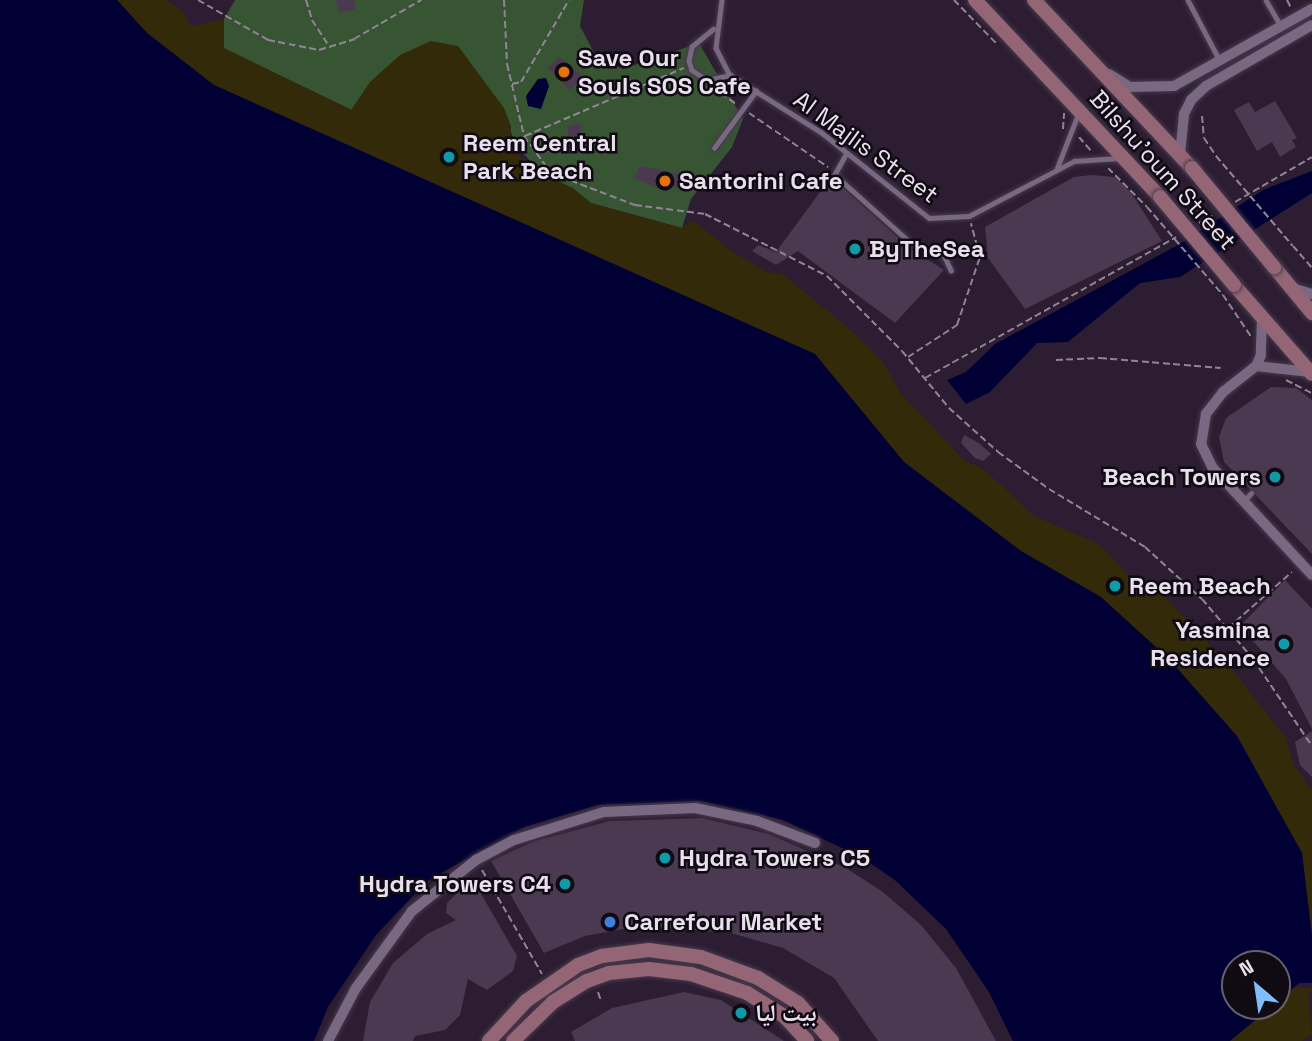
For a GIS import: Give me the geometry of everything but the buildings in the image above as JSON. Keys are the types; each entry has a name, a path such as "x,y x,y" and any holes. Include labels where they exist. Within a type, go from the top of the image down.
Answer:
{"main road":[{"name":"Bilshu'oum Street","path":"975,0 1160,197 1228,290 1262,315 1311,373"},
{"name":"Bilshu'oum Street","path":"1035,1 1105,72 1192,168 1312,313"},
{"path":"489,1041 548,984 602,956 638,950 684,953 736,968 777,988 798,1003 832,1041"},
{"path":"513,1041 544,1009 587,981 609,973 649,969 691,974 747,993 784,1016 807,1041"}],"street":[{"path":"1105,72 1130,87 1151,90 1195,78 1312,9"},
{"path":"1180,155 1184,114 1191,100 1312,24"},
{"path":"1292,288 1312,294"},
{"path":"1262,315 1264,343 1256,366 1223,392 1206,414 1201,433 1212,467 1248,497 1312,575"},
{"path":"1256,366 1311,373"},
{"path":"328,1041 356,988 412,911 476,860 514,840 604,812 695,808 757,821 815,843"}],"lane":[{"path":"715,29 692,47 690,65 707,80 730,75 721,64 715,29 722,0"},
{"path":"1188,0 1221,62"},
{"path":"1266,0 1282,26"},
{"name":"Al Majlis Street","path":"730,75 846,153 929,218 969,216 1056,168 1092,156 1126,160"},
{"path":"714,148 756,91"},
{"path":"1056,168 1080,110"},
{"path":"846,153 835,172 911,243 944,255 951,271"}],"path":[{"path":"198,0 268,40 319,50 354,39 421,0"},
{"path":"306,0 312,20 330,47"},
{"path":"504,0 511,84 524,136 551,173 635,205 705,214 827,276 907,358 949,408 998,452 1049,489 1145,547 1227,629 1312,746"},
{"path":"511,84 521,82 569,0"},
{"path":"954,0 1006,53"},
{"path":"524,136 690,65"},
{"path":"707,80 708,86 835,172"},
{"path":"1056,105 1064,113 1063,133"},
{"path":"1202,116 1203,138 1216,156 1312,268"},
{"path":"1079,137 1092,152"},
{"path":"1229,206 1312,157"},
{"path":"1102,165 1147,206 1228,290 1249,337"},
{"path":"1193,227 1217,213"},
{"path":"907,358 957,325 980,257 969,216"},
{"path":"924,378 1181,234"},
{"path":"1056,360 1100,358 1221,368"},
{"path":"1281,374 1312,393"},
{"path":"1227,629 1302,564"},
{"path":"476,860 548,984"}],"green space":[{"path":"235,0 584,0 580,26 597,58 623,69 699,43 743,119 732,147 691,199 682,228 591,203 531,162 515,144 503,108 352,110 223,48 224,19"}],"sand":[{"path":"117,0 166,0 182,11 191,26 224,19 224,48 351,110 370,82 400,55 431,41 458,46 504,108 511,126 510,145 532,170 573,188 591,203 682,228 693,220 731,251 767,272 783,274 853,332 883,362 902,395 965,461 985,470 1034,516 1099,544 1129,576 1166,598 1228,664 1285,737 1295,767 1312,790 1312,936 1302,853 1237,736 1101,597 1021,551 904,462 815,354 214,85 147,33"},
{"path":"1312,988 1308,996 1312,1034 1302,1041 1230,1041 1255,1020 1291,1020 1291,990"}],"shaded area":[{"path":"0,0 117,0 147,33 214,85 815,354 904,462 1021,551 1101,597 1169,659 1237,736 1302,853 1312,936 1312,983 1299,983 1291,990 1291,950 1221,950 1221,1020 1255,1020 1230,1041 1013,1041 989,992 946,929 896,881 863,858 783,820 700,801 598,805 524,827 427,881 376,935 328,1007 314,1041 0,1041"},
{"path":"546,78 549,86 541,109 528,106 526,96 538,79"},
{"path":"1312,171 1312,193 1180,277 1140,283 1068,342 1037,343 990,392 966,404 947,380 966,372 995,344 1178,245 1263,190"}],"place":[{"name":"Save Our Souls SOS Cafe","path":"564,72"},
{"name":"Reem Central Park Beach","path":"449,157"},
{"name":"Santorini Cafe","path":"665,181"},
{"name":"ByTheSea","path":"855,249"},
{"name":"Beach Towers","path":"1275,477"},
{"name":"Reem Beach","path":"1115,586"},
{"name":"Yasmina Residence","path":"1284,644"},
{"name":"Hydra Towers C5","path":"665,858"},
{"name":"Hydra Towers C4","path":"565,884"},
{"name":"Carrefour Market","path":"610,922"},
{"name":"بيت ليا","path":"741,1013"}]}
